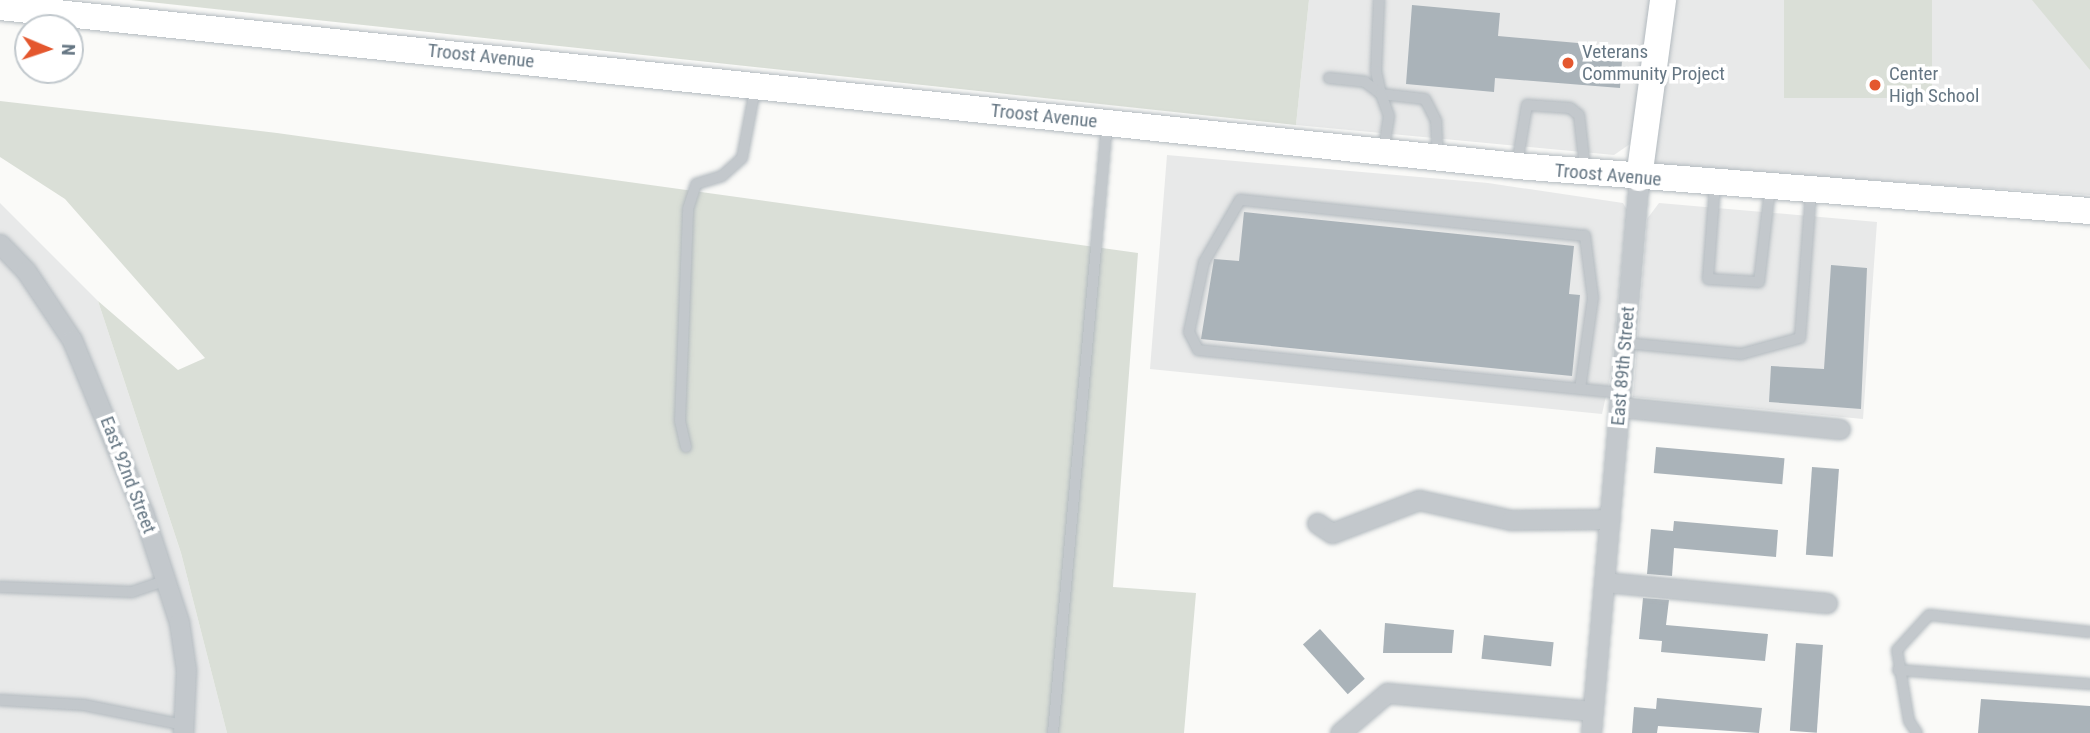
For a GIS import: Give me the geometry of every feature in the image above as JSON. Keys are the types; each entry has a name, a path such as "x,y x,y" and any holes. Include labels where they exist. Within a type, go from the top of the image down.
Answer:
{"main road":[{"name":"East 89th Street","path":"1639,177 1664,0"},
{"name":"Troost Avenue","path":"0,8 1517,166 1715,184 2090,211"}],"street":[{"name":"East 89th Street","path":"1591,733 1639,177"},
{"name":"East 92nd Street","path":"0,244 26,271 72,340 108,422 166,580 186,670 183,729"},
{"path":"1620,400 1840,429"},
{"path":"1317,523 1332,533 1419,500 1511,520 1610,519"},
{"path":"1604,582 1826,603"},
{"path":"1340,733 1387,693 1593,711"}],"lane":[{"path":"1379,0 1376,71 1389,116 1383,152"},
{"path":"1329,78 1365,82 1381,94 1425,99 1436,121 1438,157"},
{"path":"686,447 680,421 688,209 696,184 722,176 742,158 755,85"},
{"path":"1517,166 1523,106 1559,107 1579,115 1586,172"},
{"path":"1053,733 1107,122"},
{"path":"1715,184 1708,279 1720,280 1759,282 1770,188"},
{"path":"1625,343 1741,354 1800,338 1811,191"},
{"path":"1580,389 1593,299 1585,236 1240,200 1204,262 1189,332 1198,350 1580,389 1620,400"},
{"path":"0,587 132,592 166,580"},
{"path":"1917,733 1898,670 1897,650 1929,615 2090,632"},
{"path":"1898,670 2090,684"},
{"path":"0,701 84,705 183,729"}],"shaded area":[{"path":"131,0 1309,0 1296,125"},
{"path":"1309,0 1655,0 1630,144 1614,155 1296,125"},
{"name":"Center High School","path":"1671,0 2090,0 2090,195 1656,166 1651,157"},
{"path":"1784,0 1932,0 1932,98 1784,98"},
{"path":"2032,0 2090,0 2090,70"},
{"path":"0,101 277,133 1138,253 1113,587 1196,593 1184,733 227,733 181,553 98,301 178,370 205,358 65,199 0,157"},
{"path":"1167,155 1488,183 1623,203 1627,210 1611,373 1602,414 1150,369"},
{"path":"0,203 98,301 181,553 227,733 0,733"},
{"path":"1659,203 1877,222 1863,419 1633,397 1647,219"}],"building":[{"path":"1412,5 1500,13 1498,36 1623,47 1620,88 1495,78 1494,92 1406,84"},
{"path":"1244,212 1574,246 1569,294 1580,295 1572,376 1201,339 1214,259 1239,261"},
{"path":"1831,265 1867,268 1861,409 1769,402 1771,366 1824,369"},
{"path":"1656,447 1785,458 1782,484 1654,473"},
{"path":"1812,467 1839,469 1833,557 1806,555"},
{"path":"1674,521 1778,530 1776,557 1674,548 1672,576 1647,574 1651,529 1673,531"},
{"path":"1643,598 1669,600 1666,625 1768,634 1765,661 1661,652 1662,641 1639,639"},
{"path":"1385,623 1454,630 1452,653 1383,653"},
{"path":"1320,629 1365,679 1348,694 1303,644"},
{"path":"1484,635 1554,642 1551,666 1481,659"},
{"path":"1796,643 1823,645 1817,733 1790,731"},
{"path":"1657,698 1762,708 1759,733 1658,726 1657,733 1632,733 1634,707 1656,709"},
{"path":"1981,699 2090,706 2090,733 1978,733"}],"place":[{"name":"Veterans Community Project","path":"1568,63"},
{"name":"Center High School","path":"1875,85"}]}
